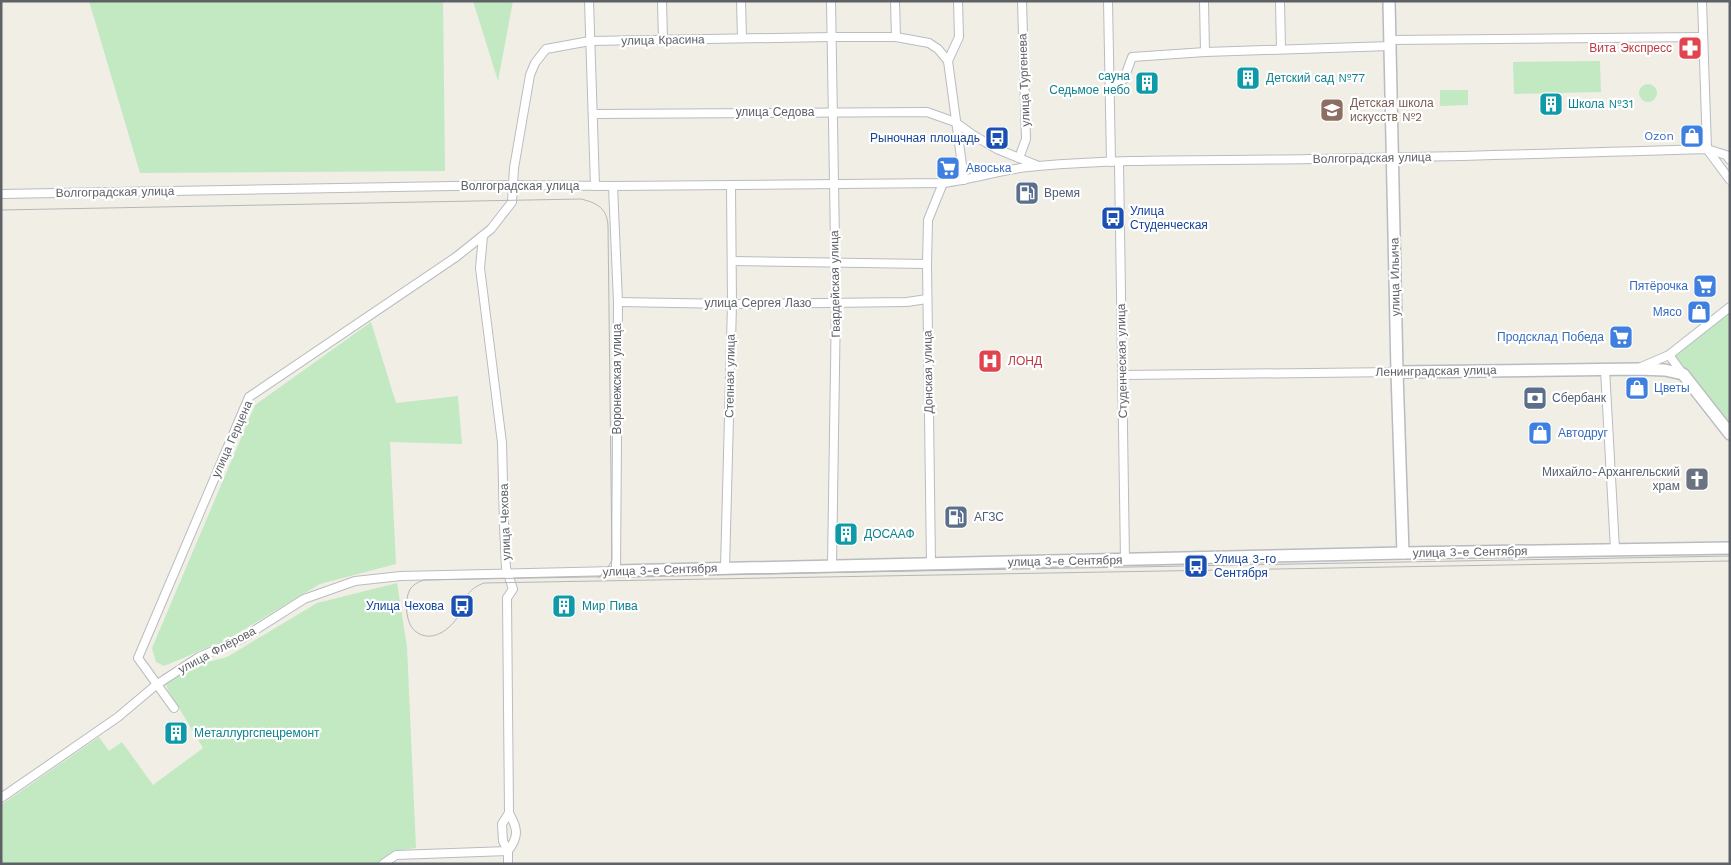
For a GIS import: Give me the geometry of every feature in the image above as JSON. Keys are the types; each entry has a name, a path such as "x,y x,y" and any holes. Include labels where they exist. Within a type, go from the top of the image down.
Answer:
{"street":[{"path":"589,1 595,186"},
{"path":"662,1 664,40"},
{"path":"741,1 742,38"},
{"name":"Гвардейская улица","path":"831,1 836,262 832,566"},
{"path":"895,1 896,38"},
{"path":"958,1 959,37 948,61 964,180"},
{"name":"улица Тургенева","path":"1019,158 1026,139 1022,1"},
{"path":"1108,1 1111,162"},
{"path":"1204,1 1205,52"},
{"path":"1280,1 1281,49"},
{"name":"улица Ильича","path":"1389,1 1403,553"},
{"path":"1702,1 1707,149 1730,180"},
{"name":"улица Красина","path":"513,185 514,168 530,74 543,52 551,48 590,41 832,37 896,38 923,41 938,49 948,61"},
{"path":"1109,89 1124,80 1132,57 1390,43 1702,37"},
{"name":"улица Седова","path":"594,114 927,112 955,122 985,142 1019,158"},
{"path":"1707,149 1726,155 1730,160"},
{"name":"Волгоградская улица","path":"1,194 513,185 943,183 964,180 1002,170 1111,162 1392,158 1707,149"},
{"name":"Волгоградская улица","path":"1019,158 1038,166"},
{"name":"Студенческая улица","path":"1119,162 1125,560"},
{"name":"Донская улица","path":"931,564 927,299 928,220 943,183"},
{"name":"улица Герцена","path":"174,708 138,658 249,397 456,257 483,236 491,229 512,202 513,185"},
{"name":"Степная улица","path":"725,568 732,304 732,185"},
{"name":"Воронежская улица","path":"613,186 618,302 616,571"},
{"name":"улица Чехова","path":"483,236 480,268 502,443 506,568 510,575 513,589 507,598 509,813 502,824 502,841 508,851 508,864"},
{"path":"732,261 927,264"},
{"name":"улица Сергея Лазо","path":"618,302 836,303 907,302 927,299"},
{"name":"Ленинградская улица","path":"1123,375 1638,369 1669,355 1730,307"},
{"path":"1669,355 1730,434"},
{"path":"1605,369 1615,549"},
{"path":"1638,369 1664,370 1683,374"},
{"name":"улица 3-е Сентября","path":"401,576 510,575 725,568 1403,553 1730,548"},
{"name":"улица Флёрова","path":"1,798 118,717 156,685 199,657 241,639 304,599 355,581 401,576"},
{"path":"383,864 396,855 508,851 515,841 516,825 509,813"}],"green space":[{"path":"89,1 443,1 445,171 140,173"},
{"path":"473,1 513,1 498,81"},
{"path":"1600,61 1601,92 1514,94 1513,62"},
{"path":"1648,84 1654,87 1657,93 1654,99 1648,102 1642,99 1639,93 1642,87"},
{"path":"1440,90 1468,90 1468,105 1440,106"},
{"path":"1730,309 1730,426 1673,354"},
{"path":"371,322 396,403 458,396 462,444 390,442 396,564 320,584 228,639 164,666 156,662 152,648 255,405"},
{"path":"397,583 407,647 416,848 394,851 376,864 1,864 1,805 99,737 109,751 122,742 153,785 203,748 168,690 162,674 227,657 317,603"}],"tram line":[{"path":"1,210 581,199 592,202 600,207 606,215 608,226 612,560 607,569 598,578"},
{"path":"1730,556 424,580 416,584 409,592 407,597 407,616 412,627 421,635 434,636 440,634 455,621 464,601 473,588 484,583 1730,561"}],"place":[{"name":"Вита Экспресс","path":"1690,48"},
{"name":"Детский сад №77","path":"1248,78"},
{"name":"сауна Седьмое небо","path":"1147,83"},
{"name":"Школа №31","path":"1551,104"},
{"name":"Детская школа искусств №2","path":"1332,110"},
{"name":"Ozon","path":"1692,136"},
{"name":"Рыночная площадь","path":"997,138"},
{"name":"Авоська","path":"948,168"},
{"name":"Время","path":"1027,193"},
{"name":"Улица Студенческая","path":"1113,218"},
{"name":"Пятёрочка","path":"1705,286"},
{"name":"Мясо","path":"1699,312"},
{"name":"Продсклад Победа","path":"1621,337"},
{"name":"ЛОНД","path":"990,361"},
{"name":"Цветы","path":"1637,388"},
{"name":"Сбербанк","path":"1535,398"},
{"name":"Автодруг","path":"1540,433"},
{"name":"Михайло-Архангельский храм","path":"1697,479"},
{"name":"АГЗС","path":"956,517"},
{"name":"ДОСААФ","path":"846,534"},
{"name":"Улица 3-го Сентября","path":"1196,566"},
{"name":"Улица Чехова","path":"462,606"},
{"name":"Мир Пива","path":"564,606"},
{"name":"Металлургспецремонт","path":"176,733"}]}
